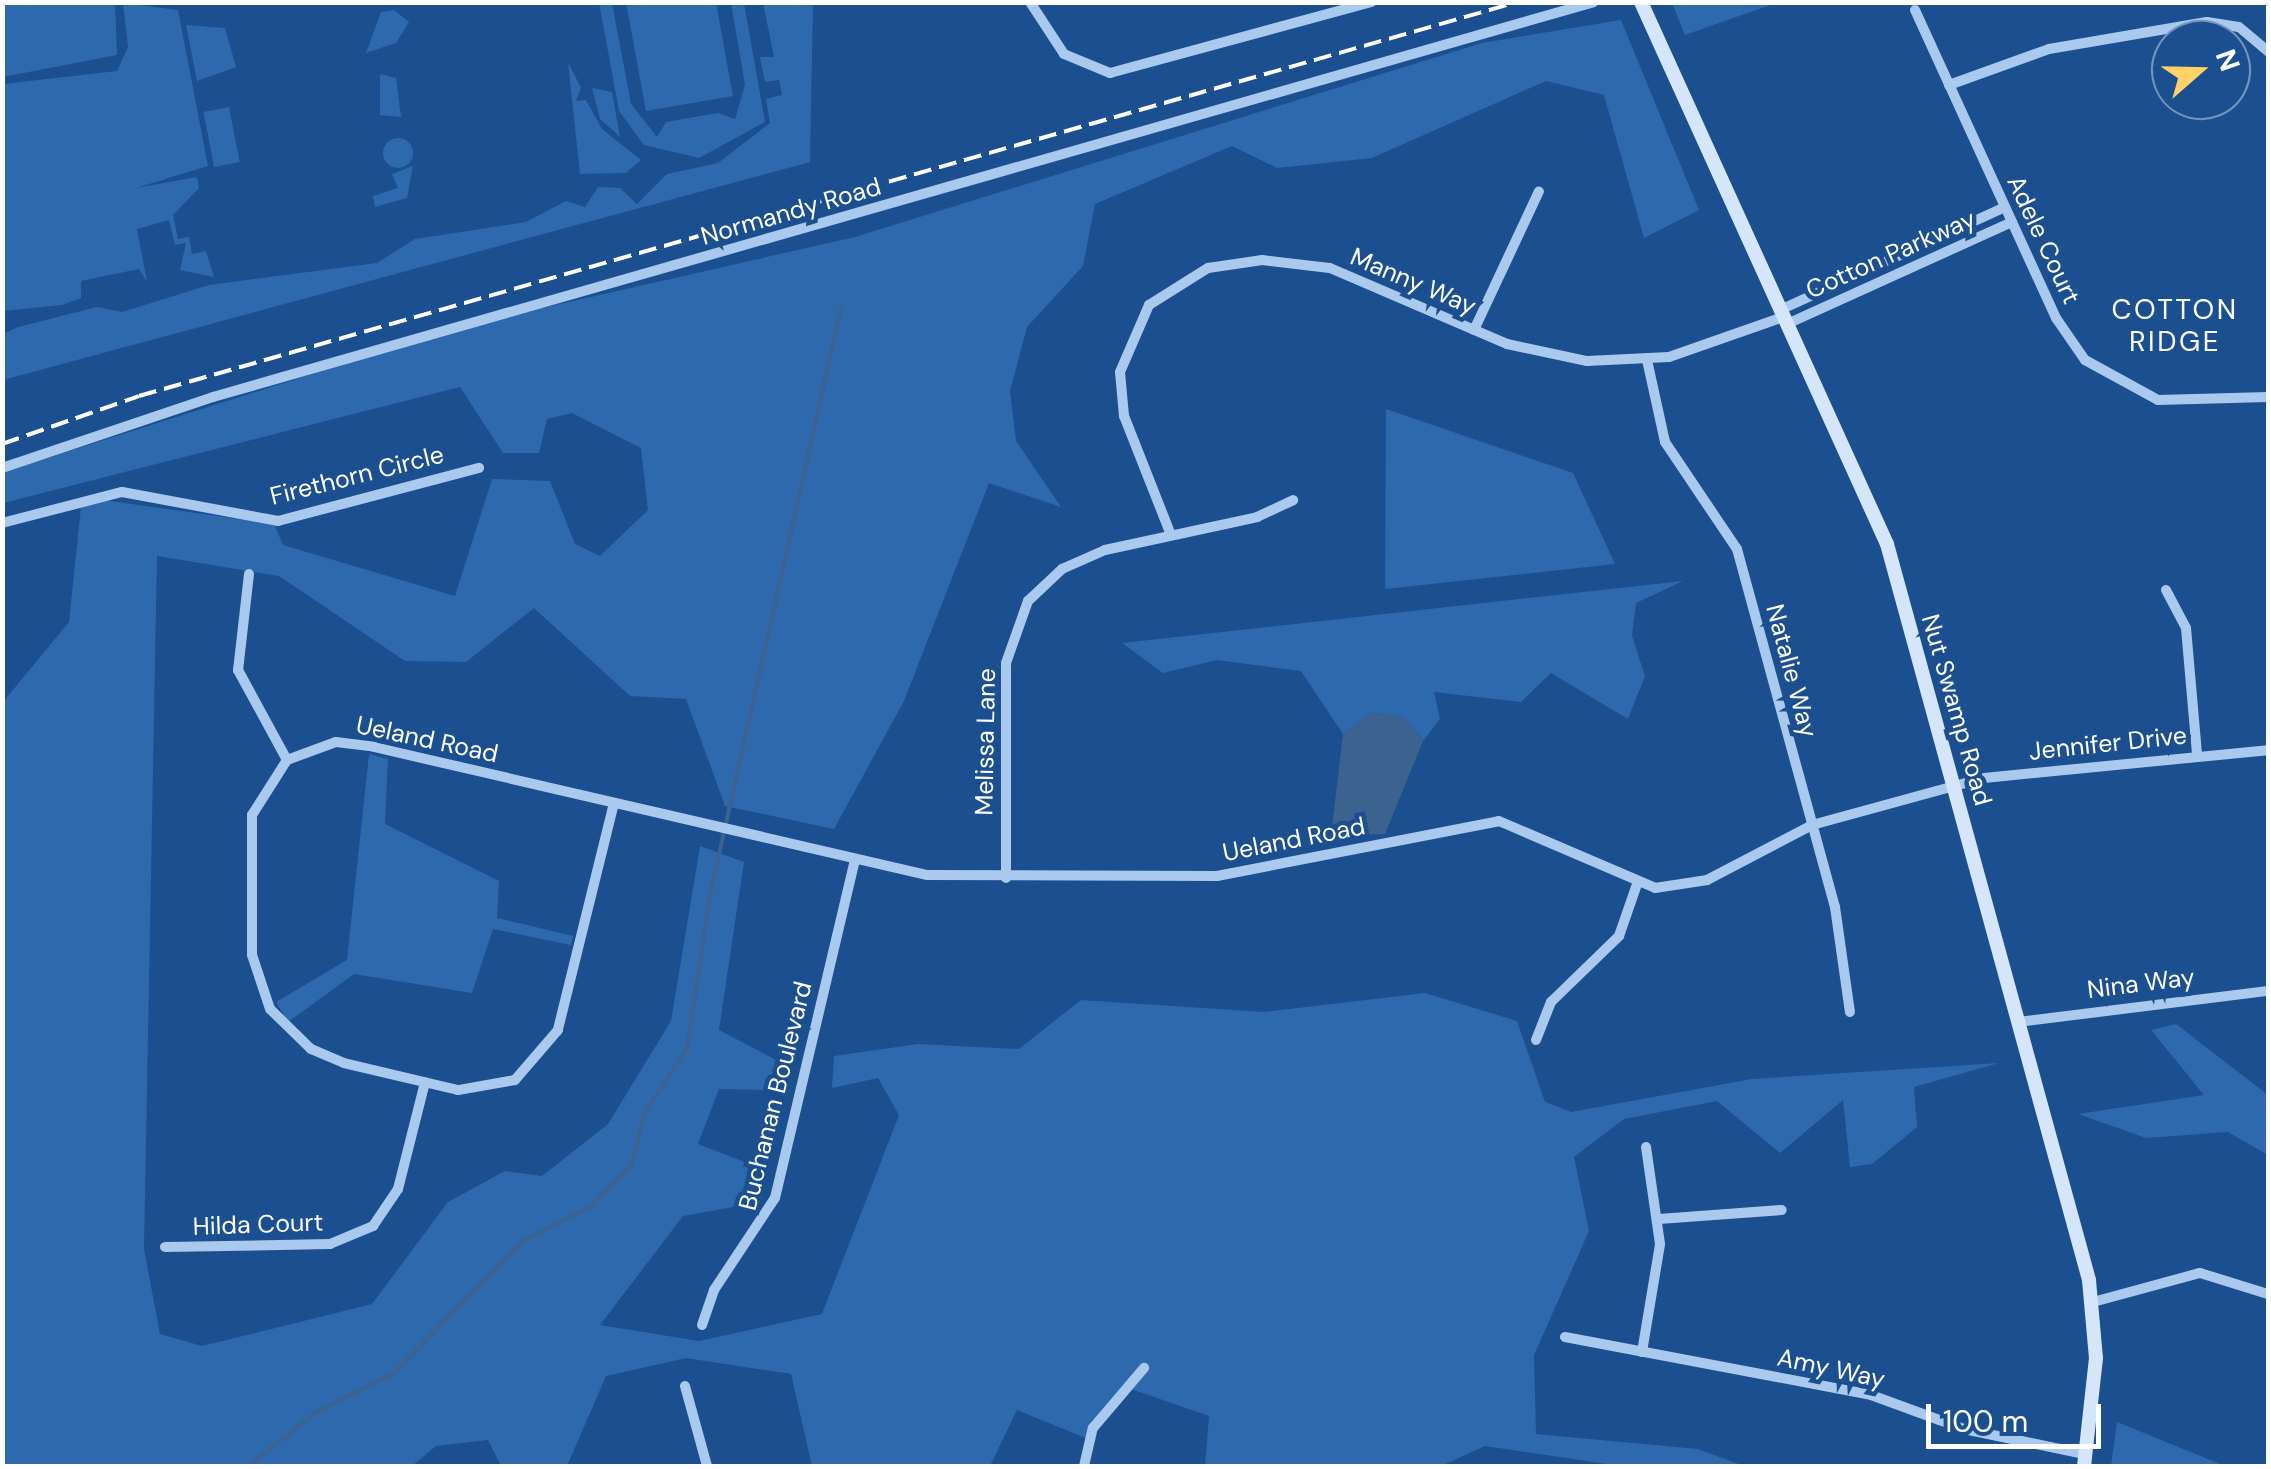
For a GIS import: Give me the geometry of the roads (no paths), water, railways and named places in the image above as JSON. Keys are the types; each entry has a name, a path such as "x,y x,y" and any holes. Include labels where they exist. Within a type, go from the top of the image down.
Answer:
{"main road":[{"name":"Nut Swamp Road","path":"1642,2 1886,544 2093,1302 2084,1460"}],"street":[{"path":"1030,2 1064,54 1110,74 1372,2"},
{"name":"Normandy Road","path":"2,468 212,398 1594,2"},
{"name":"Adele Court","path":"1915,10 2062,330 2116,384 2175,403 2268,397"},
{"path":"1949,84 2049,49 2207,22 2239,27 2268,51"},
{"path":"1474,330 1539,191"},
{"name":"Cotton Parkway","path":"1783,317 1896,257 2005,206"},
{"name":"Cotton Parkway","path":"1783,317 1904,271 2012,222"},
{"path":"1896,257 1904,271"},
{"name":"Manny Way","path":"1169,530 1119,386 1132,331 1170,286 1220,265 1301,262 1474,330 1556,357 1647,360 1783,317"},
{"name":"Natalie Way","path":"1647,360 1665,442 1737,550 1812,824 1850,1012"},
{"name":"Firethorn Circle","path":"2,523 68,500 152,493 278,520 480,468"},
{"name":"Melissa Lane","path":"1006,878 1006,663 1024,608 1062,568 1169,530 1258,517 1293,500"},
{"path":"249,574 238,670 287,760 250,824 260,990 281,1025 318,1054 425,1082 486,1089 544,1054 558,1030 614,803"},
{"path":"2166,590 2186,628 2198,755"},
{"name":"Ueland Road","path":"287,760 350,742 854,860 1006,878 1218,876 1498,821 1542,832 1637,884"},
{"name":"Jennifer Drive","path":"1953,786 2268,750"},
{"path":"1536,1040 1551,1002 1619,936 1637,884 1707,880 1812,824 1953,786"},
{"name":"Buchanan Boulevard","path":"702,1326 774,1198 854,860"},
{"name":"Nina Way","path":"2018,1022 2268,991"},
{"name":"Hilda Court","path":"165,1247 330,1244 372,1226 398,1189 425,1082"},
{"path":"1642,1352 1659,1219 1646,1146"},
{"path":"1659,1219 1782,1210"},
{"path":"2093,1302 2200,1273 2268,1294"},
{"name":"Amy Way","path":"1565,1337 1871,1395 1964,1429 2084,1460"},
{"path":"1084,1466 1094,1428 1144,1368"},
{"path":"685,1386 708,1466"}],"waterway":[{"path":"249,1466 315,1413 393,1374 522,1242 593,1205 632,1165 644,1114 687,1049 710,895 841,308"}],"railway":[{"path":"2,444 139,396 1518,2"}],"district":[{"name":"COTTON RIDGE","path":"2175,326"}]}
